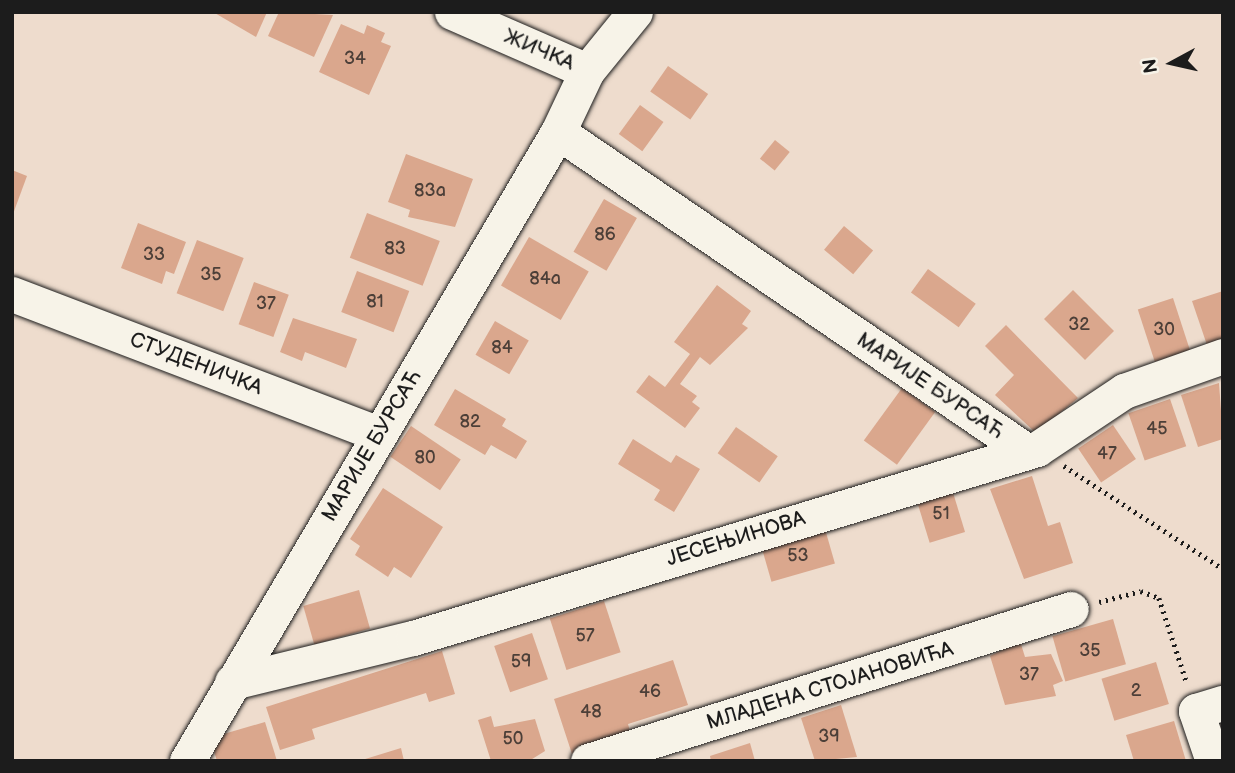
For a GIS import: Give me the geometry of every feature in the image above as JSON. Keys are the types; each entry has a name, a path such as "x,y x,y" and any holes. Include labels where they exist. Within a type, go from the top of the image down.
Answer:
{"street":[{"name":"ЖИЧКА","path":"452,12 587,71"},
{"name":"МАРИЈЕ БУРСАЋ","path":"187,761 558,132 587,71 635,12"},
{"name":"МАРИЈЕ БУРСАЋ","path":"558,132 1031,449"},
{"name":"СТУДЕНИЧКА","path":"12,294 379,434"},
{"name":"ЈЕСЕЊИНОВА","path":"232,682 413,638 1031,449 1124,391 1223,356"},
{"name":"МЛАДЕНА СТОЈАНОВИЋА","path":"588,761 1071,609"},
{"path":"1209,707 1213,761"}],"path":[{"path":"1031,449 1223,569"},
{"path":"1071,609 1141,591 1159,598 1209,707"}],"building":[{"path":"213,12 267,12 256,37"},
{"path":"279,12 333,15 314,57 268,36"},
{"path":"341,24 364,34 367,25 385,33 381,42 391,46 369,95 319,72"},
{"path":"668,66 708,94 690,119 650,91"},
{"path":"640,105 663,122 642,151 619,134"},
{"path":"775,140 790,152 775,171 760,159"},
{"path":"406,154 473,179 455,227 408,217 410,210 388,202"},
{"path":"12,170 27,176 13,214 12,214"},
{"path":"604,199 637,218 606,271 574,252"},
{"path":"367,213 440,241 423,286 350,258"},
{"path":"138,223 186,242 174,274 166,271 162,284 121,268"},
{"path":"844,226 873,250 853,274 824,250"},
{"path":"529,237 589,272 561,320 501,285"},
{"path":"197,240 244,258 223,311 177,293"},
{"path":"928,269 976,304 959,327 911,292"},
{"path":"357,271 409,291 394,332 341,312"},
{"path":"254,282 289,295 273,337 239,324"},
{"path":"717,285 751,311 742,324 748,328 710,365 700,357 680,384 697,396 692,402 700,408 685,428 636,392 649,375 665,387 690,354 674,342"},
{"path":"1073,290 1114,331 1085,360 1044,319"},
{"path":"1223,291 1223,340 1207,345 1192,301"},
{"path":"1173,298 1190,350 1155,362 1138,309"},
{"path":"293,318 357,339 346,368 305,352 302,361 280,352"},
{"path":"495,321 529,340 509,374 476,355"},
{"path":"1006,325 1078,398 1036,433 995,395 1014,375 985,346"},
{"path":"1219,383 1223,439 1198,447 1181,395"},
{"path":"902,388 935,412 897,465 864,441"},
{"path":"455,389 506,419 502,426 527,441 516,459 491,445 485,455 434,425"},
{"path":"1170,399 1186,446 1145,461 1128,413"},
{"path":"1113,425 1136,459 1101,482 1078,448"},
{"path":"411,426 461,460 440,490 390,457"},
{"path":"736,427 778,456 759,482 718,453"},
{"path":"633,439 671,463 676,455 700,469 674,512 654,500 660,490 618,464"},
{"path":"1032,476 1048,526 1060,522 1073,563 1024,579 990,489"},
{"path":"951,486 965,532 930,543 916,497"},
{"path":"383,488 443,527 411,578 394,567 388,577 355,555 360,546 350,539"},
{"path":"825,529 835,564 771,582 762,547"},
{"path":"359,590 370,628 314,644 303,606"},
{"path":"604,601 621,652 566,670 550,619"},
{"path":"1113,619 1126,664 1065,682 1052,636"},
{"path":"532,633 548,679 510,692 494,646"},
{"path":"1020,641 1025,657 1051,654 1063,681 1053,685 1056,696 1005,705 990,656"},
{"path":"442,651 455,694 429,702 426,693 312,729 315,739 280,750 266,707"},
{"path":"673,660 688,705 628,724 631,735 572,754 554,699"},
{"path":"1156,662 1169,704 1114,721 1101,679"},
{"path":"841,705 857,757 815,761 801,718"},
{"path":"491,716 494,727 535,719 545,751 529,761 491,761 478,720"},
{"path":"1174,721 1186,761 1134,761 1126,735"},
{"path":"265,722 277,761 217,761 210,738"},
{"path":"750,743 755,761 711,761 710,756"},
{"path":"401,748 404,761 362,761 362,760"}]}
